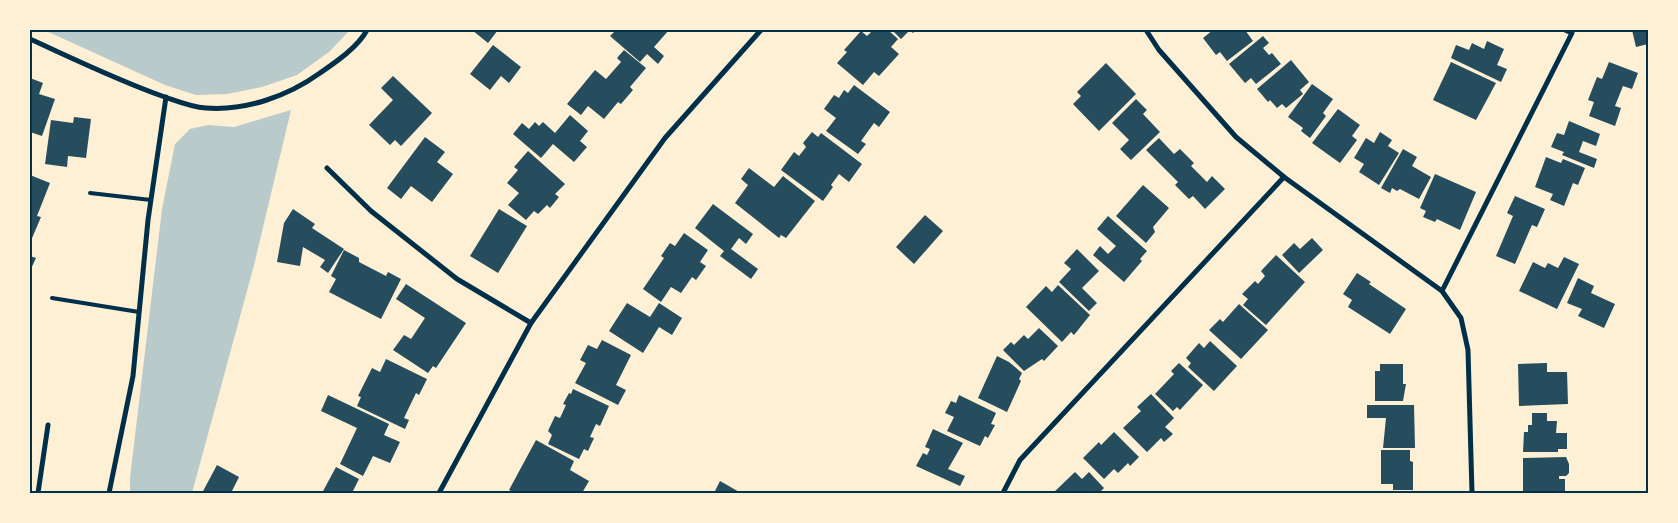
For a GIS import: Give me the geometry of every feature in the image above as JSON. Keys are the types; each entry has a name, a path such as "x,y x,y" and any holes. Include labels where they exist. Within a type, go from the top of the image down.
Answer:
{"street":[{"path":"30,39 130,85 182,104 206,108 237,106 270,99 302,86 338,61 367,30"},
{"path":"439,493 531,324 665,138 761,30"},
{"path":"1146,30 1159,50 1236,137 1284,177 1442,291 1460,318 1468,350 1472,493"},
{"path":"1442,291 1572,33 1565,30"},
{"path":"109,493 133,376 150,200 166,97"},
{"path":"327,168 372,211 457,279 531,324"},
{"path":"1003,493 1020,460 1284,177"},
{"path":"38,493 48,425"}],"lane":[{"path":"90,193 150,200"},
{"path":"52,298 139,312"}],"shaded area":[{"path":"44,30 350,30 329,52 297,75 262,87 227,94 196,95 165,85"},
{"path":"291,110 254,265 192,493 130,493 130,478 162,209 175,144 190,129 208,125 234,127"}],"building":[{"path":"472,30 498,30 488,43"},
{"path":"616,30 669,30 654,47 664,56 658,64 647,54 640,62 610,36"},
{"path":"873,30 888,30 898,39 891,47 899,54 879,76 874,72 863,85 837,63 847,52 844,50 861,31 867,36"},
{"path":"892,30 910,30 901,39"},
{"path":"1213,30 1245,30 1253,41 1227,61 1220,52 1216,55 1203,38"},
{"path":"1632,30 1648,30 1648,44 1636,47"},
{"path":"1263,36 1269,43 1263,48 1269,55 1272,53 1281,64 1256,84 1251,78 1245,83 1229,64"},
{"path":"1487,41 1504,49 1497,65 1507,69 1501,82 1451,58 1456,45 1469,50 1472,43 1484,49"},
{"path":"493,45 521,67 509,83 501,76 490,90 470,74"},
{"path":"624,50 646,68 630,87 633,90 621,104 618,102 604,119 588,106 581,115 567,104 595,70 606,79 621,62 617,58"},
{"path":"1291,60 1309,82 1300,90 1303,94 1286,108 1282,104 1277,108 1270,100 1268,102 1257,89"},
{"path":"1451,62 1496,83 1476,120 1433,100"},
{"path":"1609,62 1638,73 1632,89 1623,86 1615,106 1621,108 1615,126 1589,116 1594,102 1588,100 1597,77 1602,79"},
{"path":"1106,63 1136,94 1099,131 1073,104 1081,96 1077,92"},
{"path":"393,76 432,113 401,146 395,140 390,145 369,125 393,100 381,88"},
{"path":"30,78 43,83 39,94 55,99 42,136 30,132"},
{"path":"1312,84 1333,99 1323,113 1326,116 1310,138 1301,131 1303,128 1288,117"},
{"path":"854,85 890,112 879,127 874,123 861,141 866,144 858,154 826,131 836,118 824,109 834,95 839,98 844,90 848,93"},
{"path":"1136,99 1147,110 1143,114 1160,132 1131,160 1120,149 1129,140 1112,123"},
{"path":"1338,109 1360,125 1352,136 1357,140 1340,163 1312,143"},
{"path":"570,115 588,131 580,141 587,147 574,162 553,144 541,158 513,134 522,123 529,129 535,122 539,126 543,122 555,133"},
{"path":"74,117 91,119 86,158 68,156 67,167 45,164 51,120 73,123"},
{"path":"1569,121 1600,134 1596,146 1583,141 1579,152 1597,159 1594,168 1562,155 1564,152 1551,147 1557,133 1564,135"},
{"path":"812,132 818,137 821,133 862,164 849,182 839,174 823,201 781,170 794,152 799,156 806,147 803,143"},
{"path":"1380,132 1392,140 1388,146 1399,153 1379,185 1359,172 1364,164 1354,158 1366,138 1374,143"},
{"path":"425,137 445,152 437,162 453,174 432,202 411,186 401,199 387,188"},
{"path":"1159,138 1174,154 1180,149 1194,163 1191,166 1207,182 1212,176 1225,189 1205,209 1193,196 1189,199 1175,185 1178,182 1146,150"},
{"path":"1403,149 1417,157 1412,166 1431,177 1419,199 1400,189 1397,191 1392,188 1390,193 1381,188"},
{"path":"528,151 565,184 555,194 559,197 550,208 547,205 538,214 534,211 526,220 508,205 519,193 507,183 518,170 514,167"},
{"path":"1546,157 1561,163 1563,159 1585,168 1578,185 1573,183 1564,206 1550,200 1553,194 1535,187"},
{"path":"749,168 774,187 783,176 815,201 786,238 781,235 779,238 735,203 748,185 741,179"},
{"path":"1435,174 1476,192 1460,230 1437,219 1435,222 1423,217 1426,211 1420,208"},
{"path":"30,175 50,183 37,216 41,217 30,243"},
{"path":"1143,185 1169,208 1153,227 1155,232 1146,243 1116,216"},
{"path":"1515,196 1545,209 1537,227 1532,225 1515,264 1496,256 1513,216 1507,213"},
{"path":"713,204 753,234 746,244 739,238 731,249 758,269 751,279 720,256 724,251 695,228"},
{"path":"293,209 315,224 312,228 344,249 328,273 320,267 325,260 303,247 300,266 277,262 284,223"},
{"path":"499,209 527,226 498,273 470,256"},
{"path":"925,215 943,231 914,264 896,247"},
{"path":"1108,216 1147,251 1140,259 1142,261 1124,282 1093,255 1100,246 1108,254 1116,246 1097,229"},
{"path":"684,233 708,250 700,262 706,266 696,280 692,277 681,293 671,287 661,302 643,289 664,258 661,256 670,243 675,246"},
{"path":"1312,238 1323,250 1299,273 1282,255 1294,243 1300,249"},
{"path":"1077,249 1099,271 1082,288 1097,303 1089,311 1059,282 1071,269 1064,263"},
{"path":"344,250 359,258 359,262 386,276 388,272 401,279 381,319 329,292 336,279 331,276"},
{"path":"1276,255 1305,282 1266,325 1243,305 1248,299 1242,294 1255,281 1258,284 1265,276 1261,271"},
{"path":"30,256 36,258 30,271"},
{"path":"1564,257 1579,264 1557,309 1519,291 1533,262 1545,268 1548,263 1558,268"},
{"path":"1357,273 1371,282 1369,284 1406,309 1390,334 1348,307 1352,300 1343,294"},
{"path":"1578,278 1594,286 1591,293 1615,304 1604,328 1578,316 1582,309 1567,303"},
{"path":"406,284 466,323 436,368 433,366 428,373 393,350 404,335 411,339 425,318 396,299"},
{"path":"1058,285 1090,315 1074,335 1071,332 1062,342 1026,307 1046,286 1052,292"},
{"path":"627,303 650,317 659,303 682,318 672,335 659,327 643,353 609,331"},
{"path":"1239,304 1268,330 1241,359 1209,330 1220,319 1223,322"},
{"path":"1039,328 1058,346 1044,361 1042,359 1024,371 1003,350 1011,342 1014,345 1024,335 1028,339"},
{"path":"602,340 631,355 616,385 626,390 618,405 575,383 586,363 580,360 588,345 597,349"},
{"path":"1210,341 1237,366 1214,391 1188,367 1191,363 1186,358 1199,343 1204,348"},
{"path":"997,356 1009,362 1022,373 1019,379 1021,381 1007,412 978,398"},
{"path":"386,359 427,379 419,395 416,393 404,418 409,420 405,429 357,406 361,397 358,396 372,368 380,372"},
{"path":"1179,363 1203,385 1180,410 1177,407 1173,411 1155,394 1174,374 1171,371"},
{"path":"1547,363 1547,372 1567,372 1568,404 1519,406 1518,364"},
{"path":"1380,364 1403,364 1403,384 1406,384 1403,401 1375,401 1375,371 1380,371"},
{"path":"573,389 609,406 600,426 596,424 590,437 594,438 588,451 584,449 579,459 548,444 552,435 548,431 555,416 560,418 566,405 563,404"},
{"path":"1151,394 1174,418 1165,427 1173,434 1164,442 1161,438 1147,452 1123,428 1141,411 1137,407"},
{"path":"328,395 389,424 384,435 400,442 390,463 373,456 363,476 340,464 357,428 321,411"},
{"path":"959,395 996,413 991,424 995,425 988,438 985,436 980,446 947,431 954,417 945,413 951,401 956,403"},
{"path":"1367,405 1414,405 1415,448 1383,448 1386,418 1367,418"},
{"path":"1532,413 1547,413 1547,421 1557,421 1556,433 1567,433 1567,449 1558,449 1558,452 1523,452 1524,432 1528,432 1528,425 1532,425"},
{"path":"933,429 963,443 948,469 965,476 960,486 916,466 923,453 927,455 930,449 925,447"},
{"path":"1114,432 1139,457 1130,466 1128,463 1118,473 1114,469 1104,479 1083,458 1099,442 1101,445"},
{"path":"536,440 574,461 570,470 589,481 582,493 515,493 509,490"},
{"path":"1381,450 1410,450 1410,461 1413,462 1413,490 1393,490 1393,484 1381,484"},
{"path":"1566,457 1569,464 1569,473 1566,476 1559,476 1559,479 1565,479 1565,492 1523,492 1523,458"},
{"path":"217,465 239,477 231,493 202,493"},
{"path":"336,467 359,479 352,493 322,493"},
{"path":"1075,472 1082,479 1089,472 1104,488 1099,493 1053,493"},
{"path":"720,481 741,493 714,493"}]}
